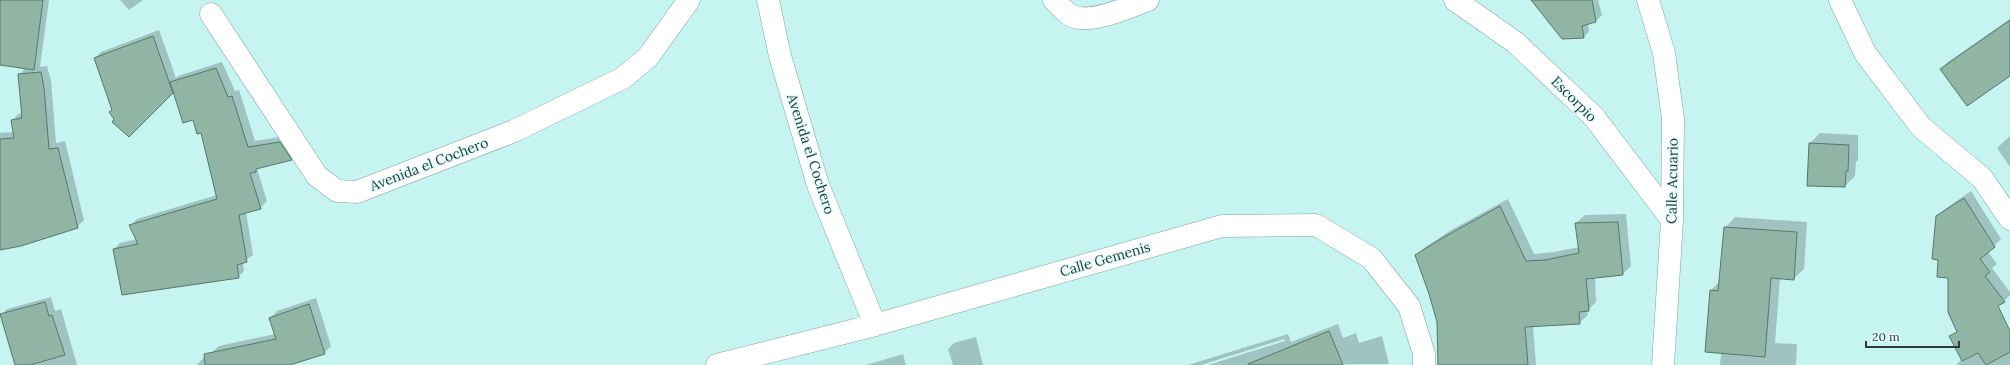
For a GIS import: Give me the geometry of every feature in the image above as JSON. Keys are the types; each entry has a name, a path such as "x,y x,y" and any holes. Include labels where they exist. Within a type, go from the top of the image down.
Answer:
{"street":[{"name":"Avenida el Cochero","path":"211,14 317,176 337,191 357,192 514,131 623,78 648,57 689,0"},
{"name":"Avenida el Cochero","path":"768,0 780,56 818,185 876,325"},
{"path":"1054,0 1071,15 1091,18 1108,15 1148,0"},
{"name":"Escorpio","path":"1455,0 1516,43 1594,117 1672,220"},
{"name":"Calle Acuario","path":"1648,0 1664,53 1673,119 1672,220 1663,365"},
{"path":"1840,0 1865,53 1921,127 1982,178 2010,219"},
{"name":"Calle Gemenis","path":"717,365 876,325 1222,226 1316,225 1372,258 1409,306 1424,354 1424,365"}],"building":[{"path":"0,0 43,0 34,70 0,65"},
{"path":"1531,0 1592,0 1596,22 1582,26 1584,38 1562,39"},
{"path":"2010,20 2010,76 1967,106 1940,69"},
{"path":"153,36 173,93 129,137 112,122 114,119 109,112 112,110 94,58"},
{"path":"216,68 228,97 232,96 248,147 280,142 292,160 256,169 256,172 250,173 261,209 239,215 247,262 237,265 239,278 122,295 113,249 138,244 129,225 217,199 201,133 197,134 193,120 183,123 170,82"},
{"path":"41,72 44,88 49,149 58,148 78,228 21,246 0,250 0,139 14,138 11,120 22,118 18,74"},
{"path":"1809,143 1849,145 1848,171 1846,171 1845,187 1807,186"},
{"path":"1964,198 1995,247 1980,259 1990,272 1985,276 2005,302 1998,306 2010,331 2010,352 1986,365 1978,353 1962,361 1949,336 1957,332 1948,312 1948,278 1937,277 1938,260 1932,259 1936,216"},
{"path":"1500,206 1526,261 1545,260 1579,253 1575,223 1618,222 1623,275 1586,279 1589,311 1579,312 1580,324 1525,327 1528,365 1438,365 1437,322 1415,255"},
{"path":"1724,227 1797,232 1794,280 1771,278 1765,357 1705,352 1710,290 1718,291"},
{"path":"45,302 49,316 52,315 65,355 30,365 15,365 0,314"},
{"path":"309,304 325,354 290,365 205,365 204,354 276,339 269,318"},
{"path":"1329,331 1343,365 1248,365 1248,364"}]}
